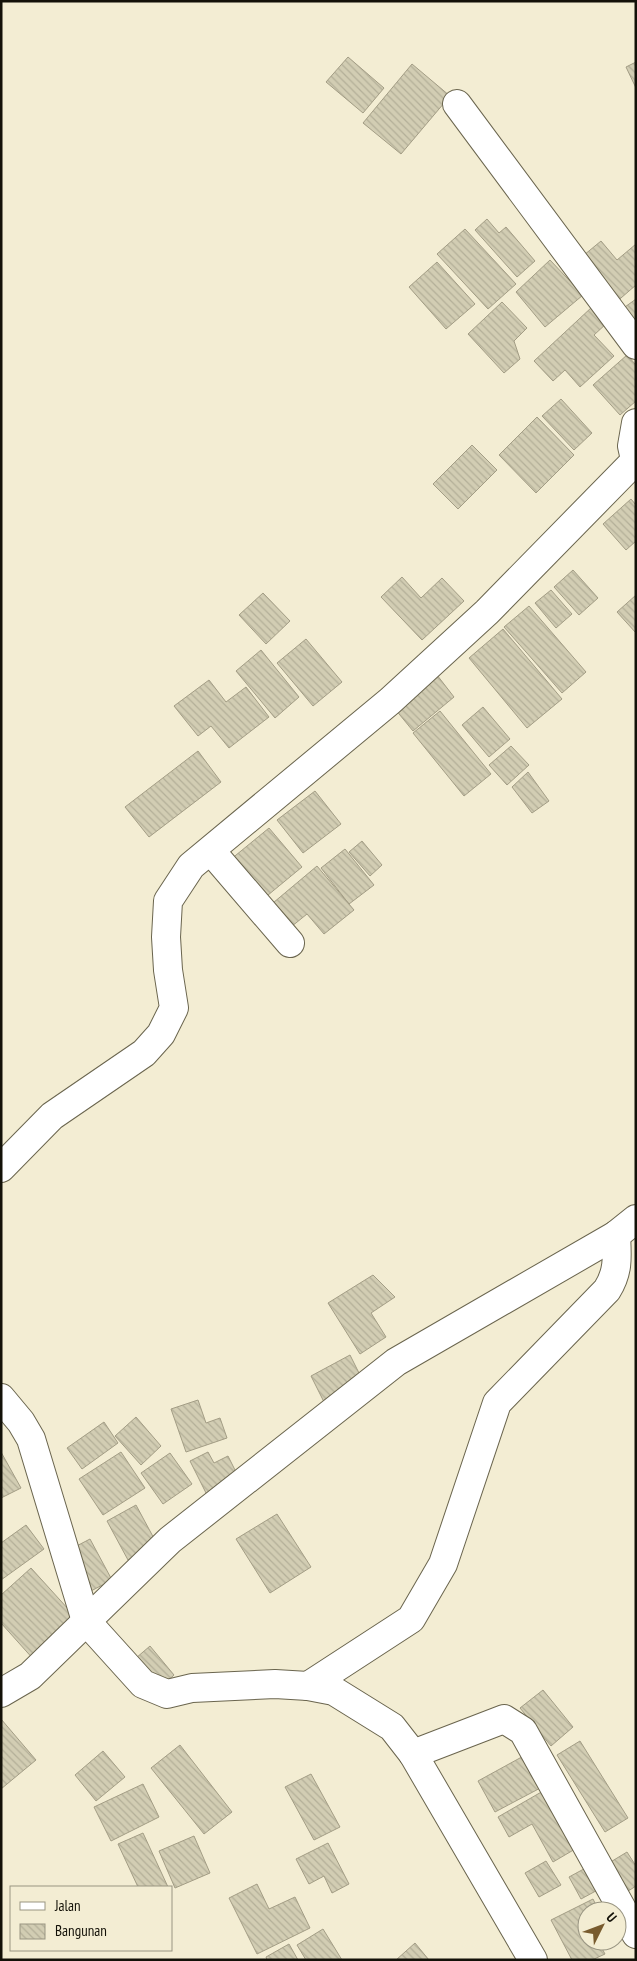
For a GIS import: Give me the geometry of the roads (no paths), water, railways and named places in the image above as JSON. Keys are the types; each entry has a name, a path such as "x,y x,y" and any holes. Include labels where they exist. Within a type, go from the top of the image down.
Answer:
{"street":[{"path":"457,104 636,345"},
{"path":"1,1168 52,1116 144,1053 161,1034 174,1008 168,970 166,937 168,901 191,866 390,701 487,612 635,463 632,446 636,423"},
{"path":"211,851 290,943"},
{"path":"1,1693 30,1676 170,1540 396,1362 626,1227"},
{"path":"308,1686 411,1619 443,1564 497,1403 607,1290 618,1267 626,1227"},
{"path":"1,1398 21,1422 31,1438 86,1621 143,1684 167,1694 192,1688 275,1684 308,1686 334,1692 392,1727 413,1754 533,1960"},
{"path":"413,1754 504,1719 522,1731 636,1934"}]}
